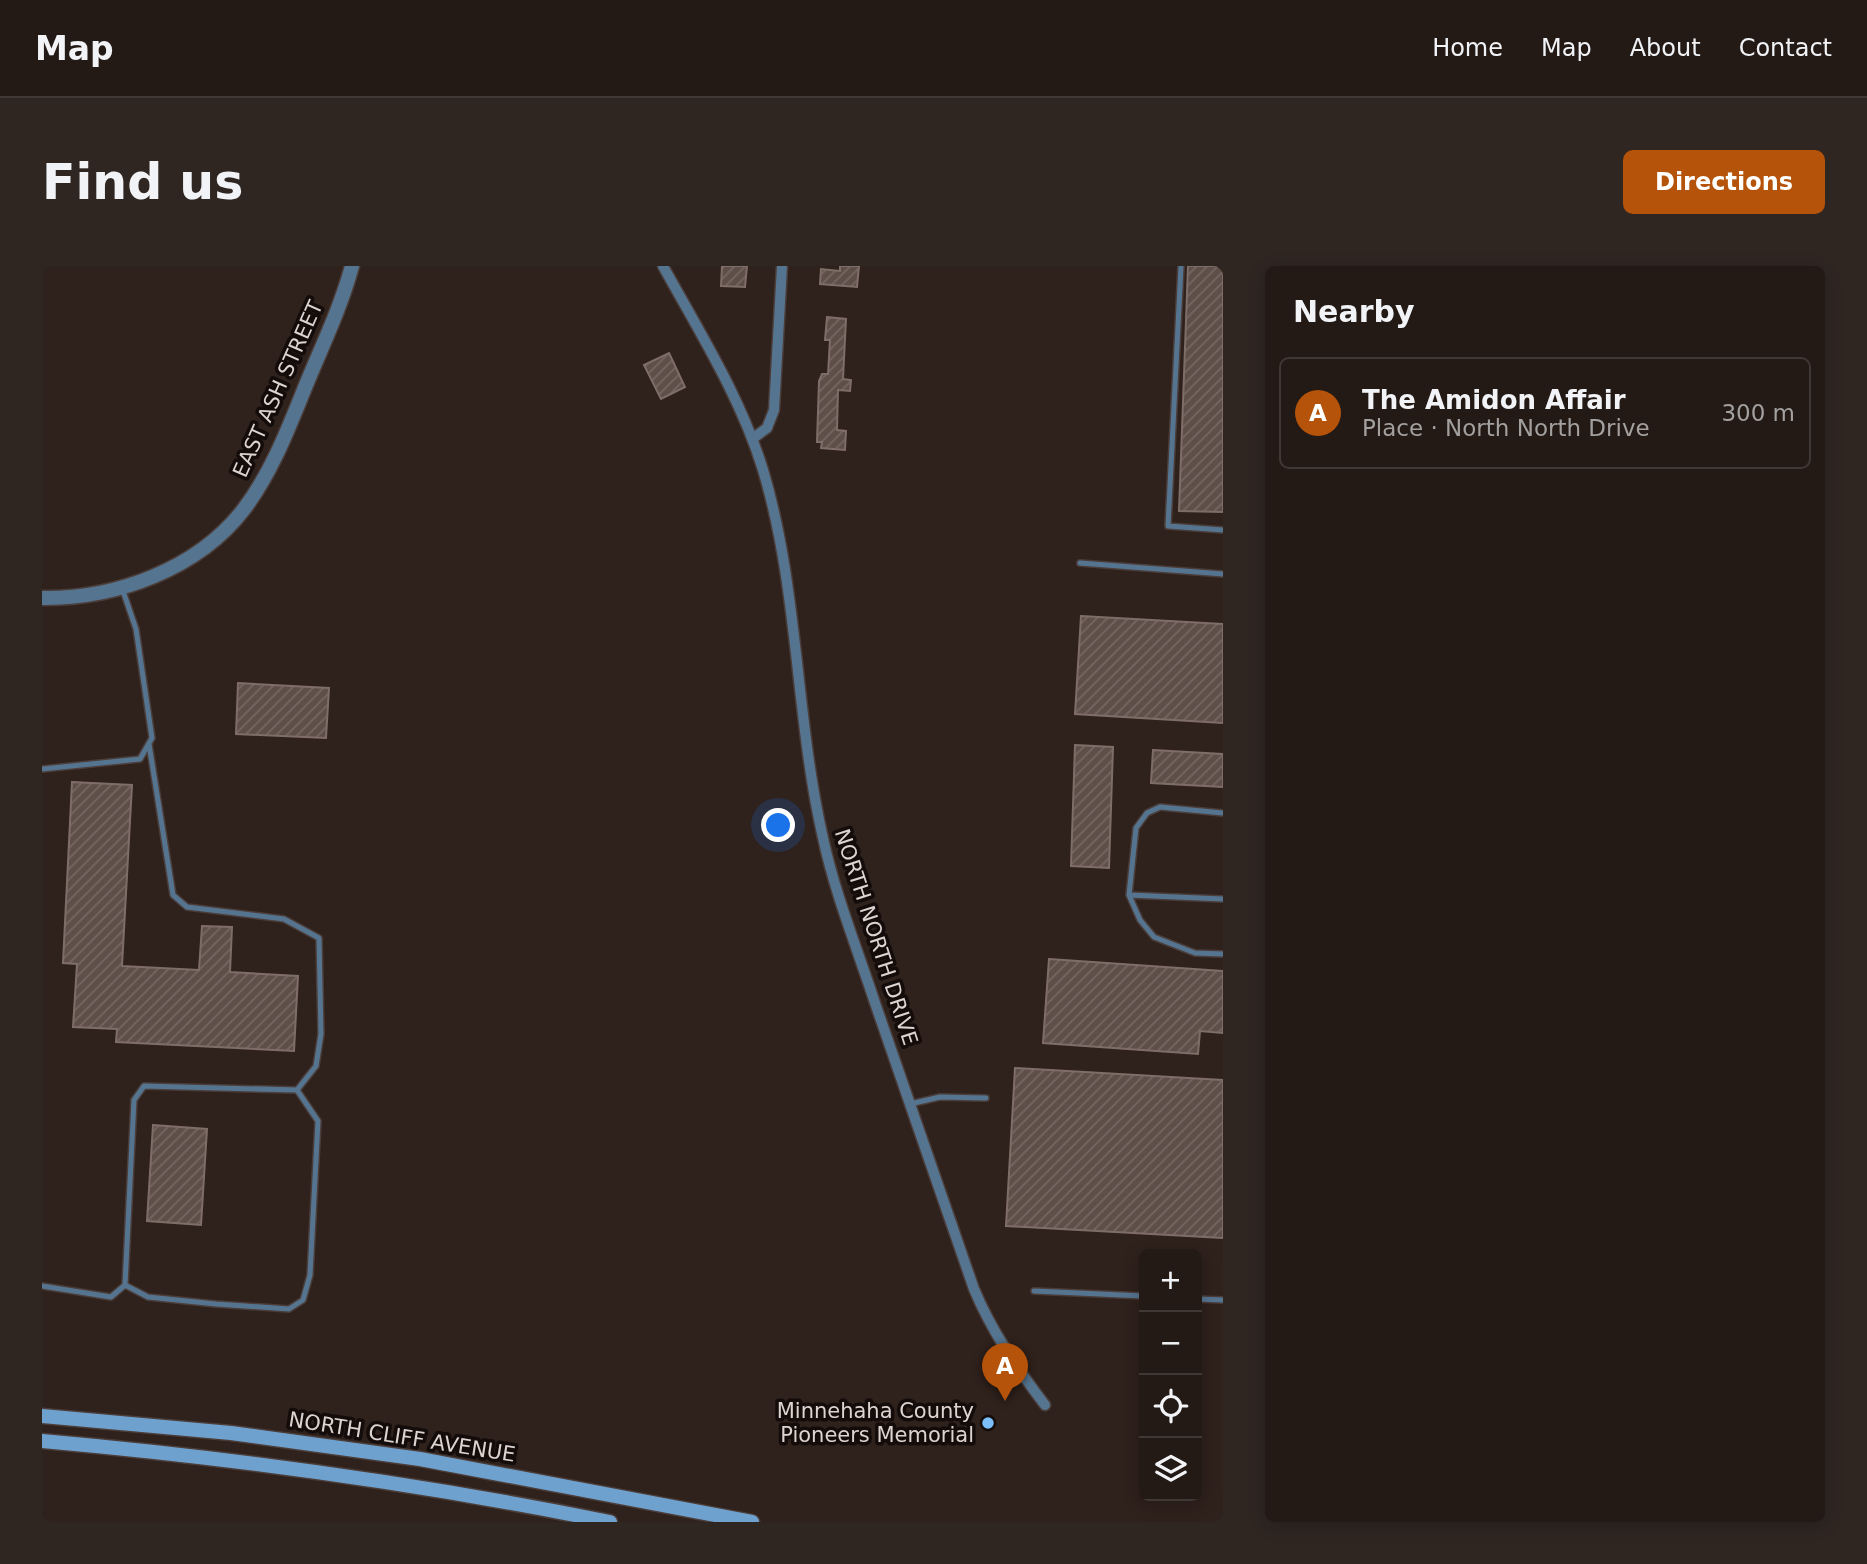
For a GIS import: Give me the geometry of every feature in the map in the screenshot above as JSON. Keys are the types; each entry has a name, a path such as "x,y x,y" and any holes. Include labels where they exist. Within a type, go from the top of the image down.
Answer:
{"main road":[{"name":"NORTH CLIFF AVENUE","path":"42,1416 232,1433 375,1452 475,1468 752,1522"},
{"path":"42,1441 216,1459 416,1485 610,1522"}],"street":[{"name":"EAST ASH STREET","path":"42,598 88,596 122,588 160,573 205,547 228,528 246,507 284,439 344,293 352,266"},
{"name":"NORTH NORTH DRIVE","path":"663,266 752,439 780,540 822,836 857,951 986,1318 1007,1355 1045,1405"},
{"path":"752,439 767,428 774,410 782,266"}],"lane":[{"path":"1181,266 1168,526 1223,530"},
{"path":"1080,564 1223,574"},
{"path":"42,769 140,759 149,744 152,737 136,629 122,588"},
{"path":"149,744 173,895 187,907 284,919 319,938 321,1034 316,1066 297,1090"},
{"path":"1223,813 1160,807 1147,813 1136,828 1129,895 1140,920 1154,937 1195,953 1223,954"},
{"path":"1129,895 1223,900"},
{"path":"42,1286 111,1297 125,1286 134,1100 144,1086 297,1090"},
{"path":"125,1286 148,1297 216,1304 289,1309 303,1300 310,1275 318,1121 297,1090"},
{"path":"909,1104 953,1096 986,1098"},
{"path":"1034,1291 1139,1296"},
{"path":"1202,1299 1223,1300"}],"building":[{"path":"722,266 747,266 745,287 721,286"},
{"path":"840,266 859,266 857,287 820,284 821,269 840,271"},
{"path":"1188,266 1223,266 1223,512 1179,511"},
{"path":"827,317 846,319 843,379 851,380 850,391 838,390 837,430 846,431 845,450 821,448 822,442 817,442 819,381 822,374 828,374 830,340 825,340"},
{"path":"669,353 685,387 661,399 644,365"},
{"path":"1081,616 1223,624 1223,723 1075,714"},
{"path":"238,683 329,688 326,738 236,734"},
{"path":"1075,745 1113,747 1109,868 1071,866"},
{"path":"1153,750 1223,754 1223,787 1151,783"},
{"path":"72,782 132,785 122,966 199,970 202,926 232,927 230,972 298,976 294,1051 116,1042 117,1029 73,1027 77,964 63,963"},
{"path":"1049,959 1223,971 1223,1033 1200,1031 1198,1054 1043,1043"},
{"path":"1015,1068 1223,1080 1223,1238 1006,1226"},
{"path":"153,1125 207,1129 201,1225 147,1221"}],"place":[{"name":"The Amidon Affair","path":"1005,1401"},
{"name":"Minnehaha County Pioneers Memorial","path":"988,1423"}]}
